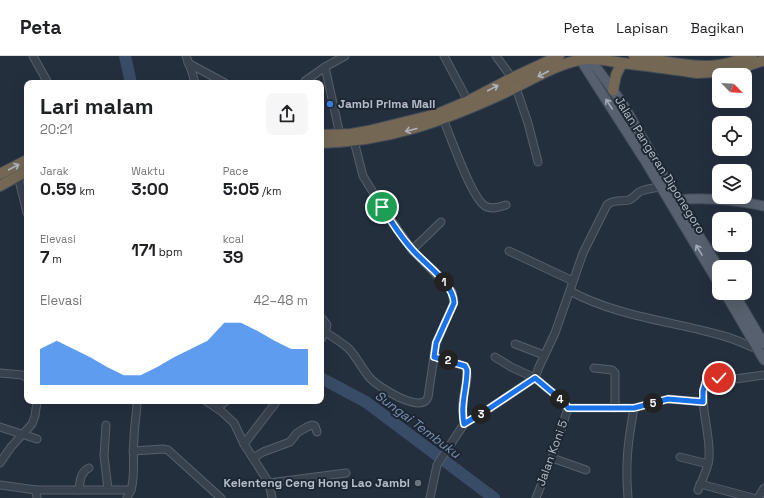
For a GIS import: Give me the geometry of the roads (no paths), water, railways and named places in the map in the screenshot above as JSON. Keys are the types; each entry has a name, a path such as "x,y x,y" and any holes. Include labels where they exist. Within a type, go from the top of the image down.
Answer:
{"highway":[{"path":"324,144 354,141 393,130 437,114 468,101 559,56"},
{"path":"641,57 696,66 710,66 722,65 752,56"},
{"path":"324,135 340,135 417,128 443,119 516,88 550,71 584,58 697,73 711,73 737,69 764,60"},
{"path":"613,90 616,75 622,63"},
{"path":"0,174 24,162"},
{"path":"0,186 23,174"}],"main road":[{"name":"Jalan Pangeran Diponegoro","path":"584,58 613,90 714,260"},
{"name":"Jalan Pangeran Diponegoro","path":"584,58 712,272"},
{"path":"677,200 699,198 729,200 764,206"},
{"path":"732,300 738,307 761,346 764,360"},
{"path":"736,300 738,307"}],"street":[{"path":"33,56 46,80"},
{"path":"305,80 345,56"},
{"path":"444,56 468,101"},
{"path":"496,56 512,78"},
{"path":"187,59 194,80"},
{"path":"187,59 220,80"},
{"path":"325,67 340,135"},
{"path":"516,88 528,123 538,162"},
{"path":"443,119 474,192 482,203 487,207 496,208 506,205"},
{"path":"324,321 327,325 325,332 355,355 370,378 394,395 413,402 423,403 427,399 436,343 451,311 454,298 447,286 412,250 382,207 363,176 354,141"},
{"path":"430,498 437,466 442,456 464,424 535,378 555,333 583,253 608,205 611,202 629,200 639,192 661,188"},
{"path":"412,250 441,222"},
{"path":"509,250 573,281"},
{"path":"570,291 586,300 600,305 652,320 761,346"},
{"path":"514,344 544,355"},
{"path":"434,357 461,364 465,366 467,370 462,402 464,424"},
{"path":"495,357 535,378 565,403 568,408 634,408 668,399 703,402"},
{"path":"594,368 612,370 615,373 615,408"},
{"path":"0,372 24,376"},
{"path":"753,498 699,487 708,464 709,448 703,391 708,379 735,379 764,375"},
{"path":"0,463 11,447 25,434 32,424 37,404"},
{"path":"127,498 131,490 134,473 133,451 137,404"},
{"path":"211,404 234,423 244,444 269,483 272,498"},
{"path":"217,408 222,404"},
{"path":"244,444 275,404"},
{"name":"Jalan Koni 5","path":"536,498 552,458 568,408"},
{"path":"628,498 626,460 634,408"},
{"path":"106,425 104,456 108,489"},
{"path":"253,458 290,442 297,433 306,427 312,425 317,432"},
{"path":"0,426 38,439"},
{"path":"133,451 168,450 221,498"},
{"path":"680,457 708,464"},
{"path":"552,458 586,470"},
{"path":"79,490 82,474 89,468"},
{"path":"269,483 346,473"},
{"path":"0,485 36,490 131,490"},
{"path":"758,498 764,488"},
{"path":"36,490 36,498"}],"waterway":[{"name":"Sungai Tembuku","path":"125,56 130,80"},
{"name":"Sungai Tembuku","path":"324,380 366,402 494,498"}],"place":[{"name":"Jambi Prima Mall","path":"330,104"},
{"name":"Kelenteng Ceng Hong Lao Jambi","path":"418,483"}]}
